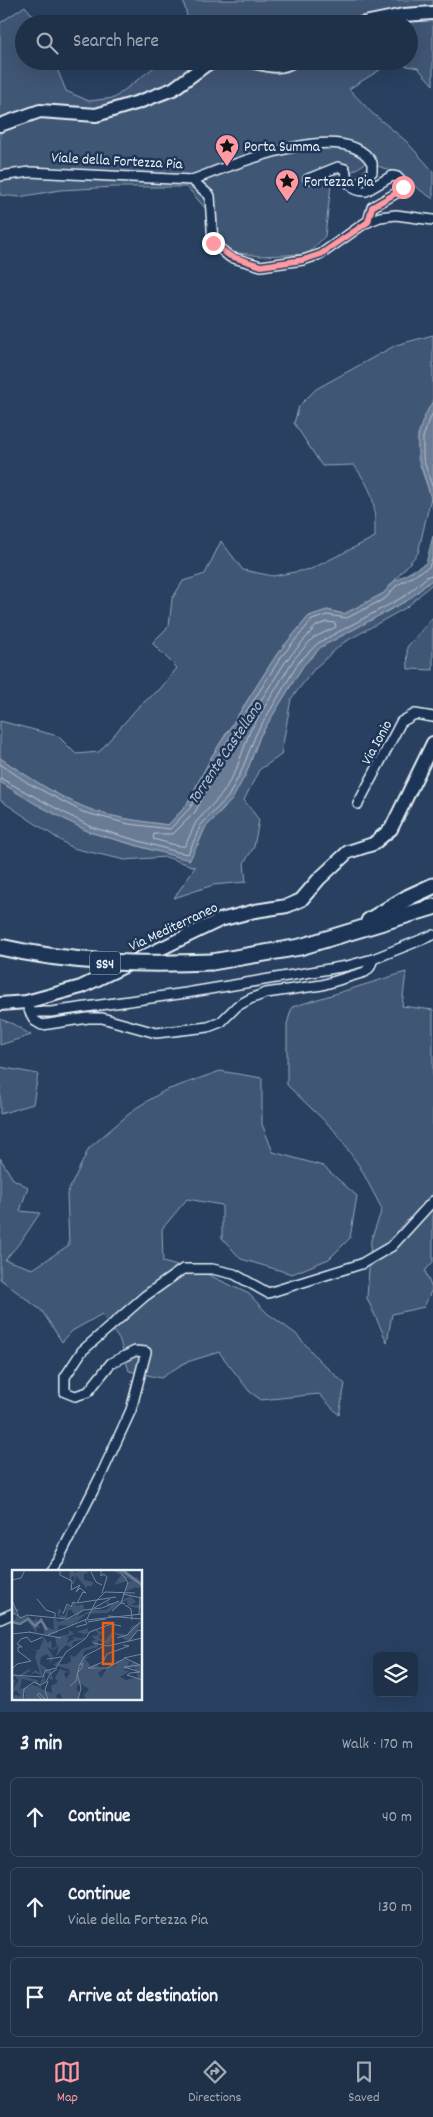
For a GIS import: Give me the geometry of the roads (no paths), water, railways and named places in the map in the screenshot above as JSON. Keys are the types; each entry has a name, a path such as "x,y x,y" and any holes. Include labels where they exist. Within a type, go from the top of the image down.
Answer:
{"highway":[{"path":"348,934 409,897 433,886"},
{"name":"SS4","path":"0,947 71,960 108,963 212,962 290,949 348,934 433,908"}],"street":[{"path":"404,15 433,13"},
{"path":"0,125 40,111 96,115 174,89 199,70"},
{"path":"192,180 254,157 302,144 342,144 361,149 372,163 372,172 353,188"},
{"path":"308,179 332,168 342,168 347,182 353,188 366,191 392,176 397,176 403,183 400,191 372,207 368,222"},
{"name":"Viale della Fortezza Pia","path":"0,176 30,172 192,180 210,196 213,243 230,256 261,266 303,260 321,254 368,222 380,217 396,215 433,220"},
{"name":"Via Ionio","path":"358,804 401,722 415,714 433,717"},
{"name":"Via Mediterraneo","path":"0,1004 28,1007 81,987 220,920 287,906 301,900 318,878 348,852 373,844 392,830 433,743"},
{"path":"28,1007 50,1012 186,993 347,966 373,960 433,935"},
{"path":"28,1007 35,1021 42,1025 88,1018 102,1018 156,1033 208,1027 222,1022 238,1006 250,998 266,993 322,985 365,972 373,960"},
{"path":"50,1570 59,1558 74,1529 131,1410 146,1352 136,1351 111,1363 88,1392 75,1396 65,1392 65,1377 82,1351 145,1296 183,1269 212,1269 234,1274 268,1292 361,1264 392,1246 433,1201"},
{"path":"0,1618 12,1614"}],"water":[{"path":"433,401 433,509 418,444 419,432 424,417"},
{"name":"Torrente Castellano","path":"433,536 433,579 408,600 321,647 303,666 260,736 246,774 232,800 205,828 190,860 89,832 34,803 0,782 0,758 52,791 94,811 168,825 186,806 212,756 277,654 309,616 327,610 344,614 384,593 393,582 426,563"}],"place":[{"name":"Porta Summa","path":"227,167"},
{"name":"Fortezza Pia","path":"287,202"}]}
